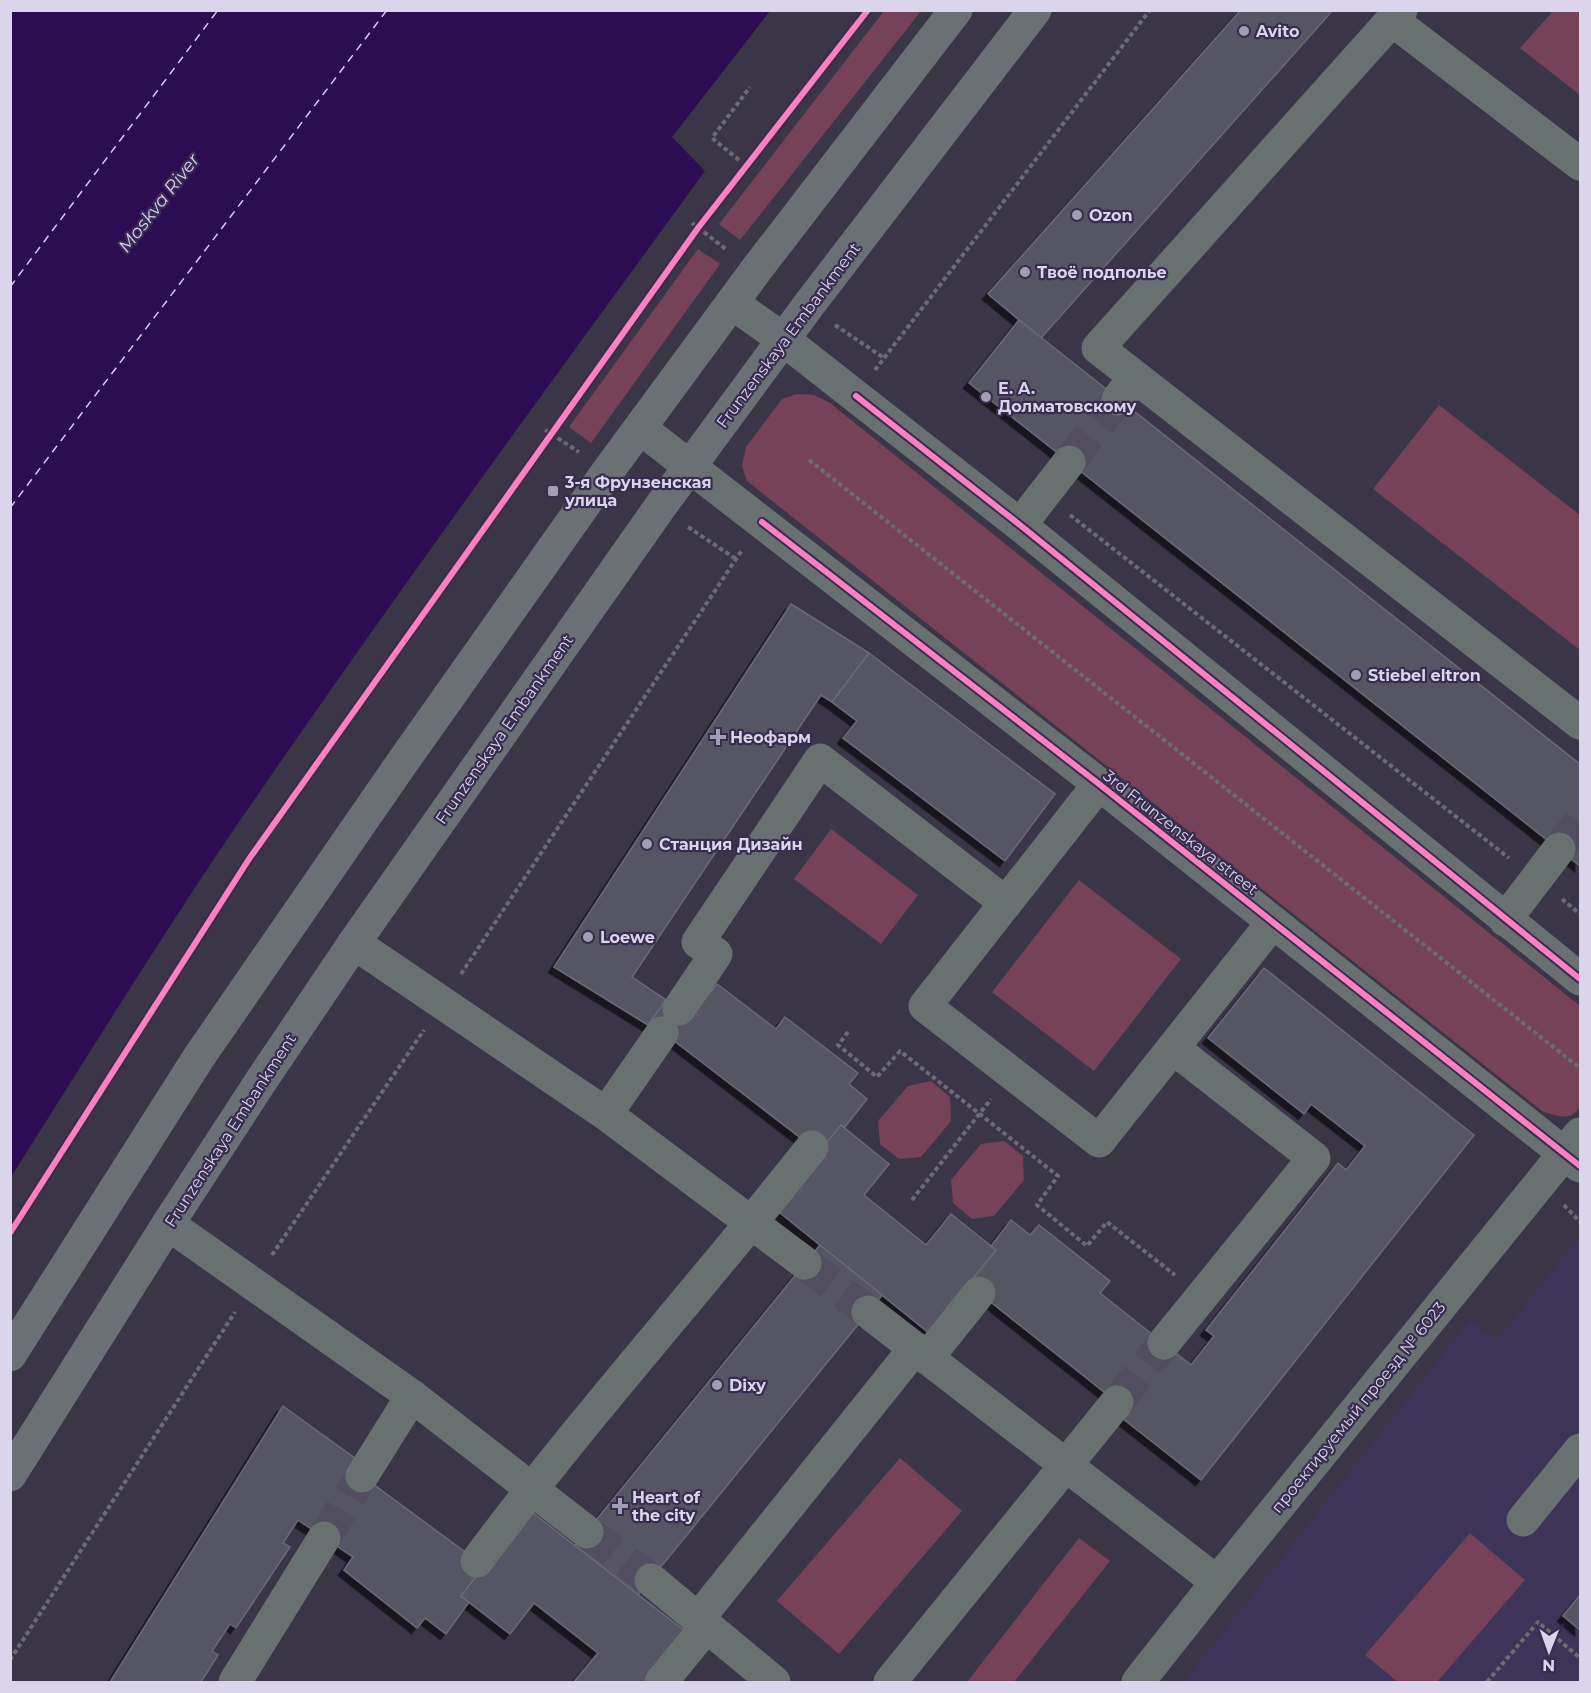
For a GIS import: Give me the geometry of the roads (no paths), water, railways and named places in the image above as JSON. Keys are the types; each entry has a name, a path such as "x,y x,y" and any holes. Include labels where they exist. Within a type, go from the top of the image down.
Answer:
{"main road":[{"path":"10,1355 199,1057 404,760 640,428 732,303 956,10"},
{"name":"Frunzenskaya Embankment","path":"10,1474 168,1224 354,943 691,467 784,340 1035,10"}],"street":[{"path":"1581,164 1396,15 1098,348 1127,388 1581,723"},
{"path":"732,303 784,340 1020,525 1581,980"},
{"name":"3rd Frunzenskaya street","path":"640,428 1273,922 1575,1151"},
{"path":"1020,525 1069,462"},
{"path":"606,1114 716,954 698,942 820,760 1006,903"},
{"path":"1099,784 925,1006 1100,1141 1273,922"},
{"path":"1505,920 1559,849"},
{"path":"354,943 606,1114 805,1263"},
{"path":"1164,1343 1314,1158 1173,1048"},
{"path":"477,1561 531,1489 753,1222 812,1147"},
{"name":"проектируемый проезд № 6023","path":"1154,1677 1217,1582 1575,1151"},
{"path":"168,1224 412,1396 587,1532"},
{"path":"662,1683 702,1623 921,1353 979,1293"},
{"path":"868,1312 1217,1582"},
{"path":"362,1476 412,1396"},
{"path":"890,1683 1117,1402"},
{"path":"1523,1520 1581,1450"},
{"path":"235,1683 324,1538"},
{"path":"651,1580 774,1683"}],"water":[{"name":"Moskva River","path":"11,10 770,11 672,137 705,171 463,504 284,756 171,924 11,1177"}],"tunnel":[{"path":"1069,462 1118,399"},
{"path":"1559,849 1580,822"},
{"path":"805,1263 868,1312"},
{"path":"1117,1402 1164,1343"},
{"path":"324,1538 362,1476"},
{"path":"587,1532 651,1580"}],"place":[{"name":"Avito","path":"1244,31"},
{"name":"Ozon","path":"1077,215"},
{"name":"Твоё подполье","path":"1025,272"},
{"name":"Е. А. Долматовскому","path":"986,397"},
{"name":"3-я Фрунзенская улица","path":"553,491"},
{"name":"Stiebel eltron","path":"1356,675"},
{"name":"Неофарм","path":"718,737"},
{"name":"Станция Дизайн","path":"647,844"},
{"name":"Loewe","path":"588,937"},
{"name":"Dixy","path":"717,1385"},
{"name":"Heart of the city","path":"620,1506"}]}
